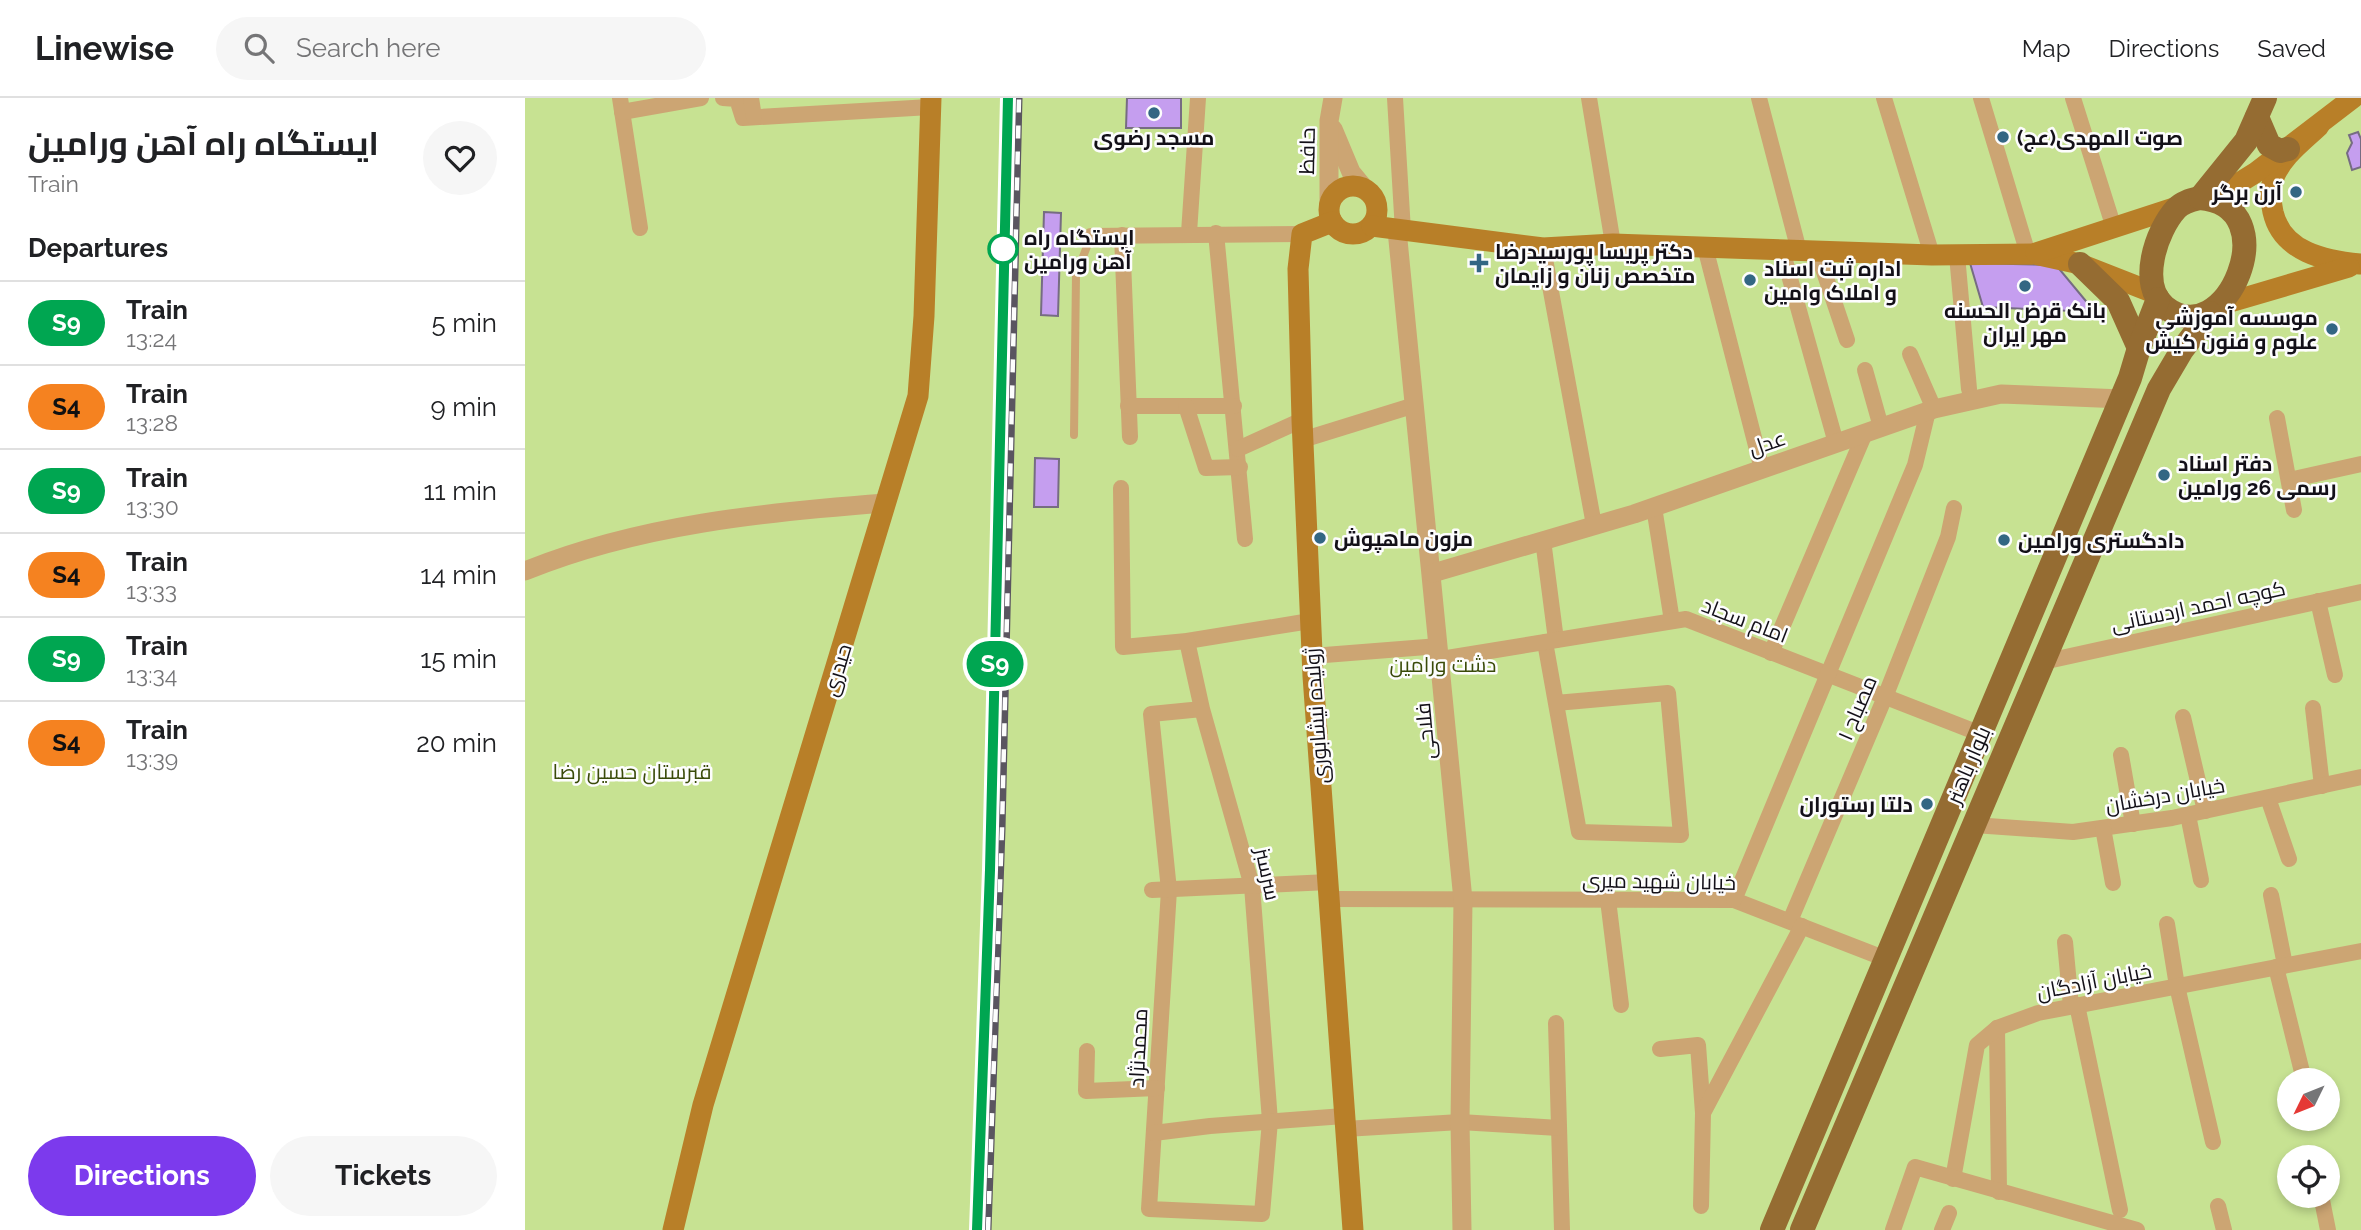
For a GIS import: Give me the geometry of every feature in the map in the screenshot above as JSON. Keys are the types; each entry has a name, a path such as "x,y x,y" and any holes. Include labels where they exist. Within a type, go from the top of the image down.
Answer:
{"main road":[{"path":"2156,296 2151,280 2153,260 2166,225 2197,202 2288,149 2353,98"},
{"name":"حیدری","path":"673,1230 703,1105 918,396 924,316 931,103"},
{"path":"2197,202 2246,141 2261,108"},
{"path":"2261,108 2269,145 2280,150 2288,149"},
{"path":"2319,126 2284,160 2273,179 2270,198 2274,218 2284,235 2299,249 2335,262 2360,264"},
{"path":"1302,234 1330,214 1336,192 1343,188 1358,186 1365,189 1376,202 1376,218 1372,226 1359,234 1343,233 1330,214"},
{"path":"2031,254 2197,202 2234,212 2244,233 2241,264 2229,293 2215,309"},
{"path":"1372,226 1543,248 1613,244 1932,255 2031,254 2080,264 2156,296 2172,312 2184,317 2197,317 2360,264"},
{"name":"ژولیده نیشابوری","path":"1302,234 1298,269 1310,621 1353,1230"},
{"path":"2080,264 2118,301 2143,338 2157,325 2175,332 2182,350"},
{"name":"بلوار باهنر","path":"1772,1230 2122,399 2156,296"},
{"name":"بلوار باهنر","path":"1802,1230 2159,389 2182,350 2215,309"}],"street":[{"path":"640,228 621,105 701,98"},
{"path":"723,98 737,99 743,118 872,105 931,103"},
{"path":"751,98 754,117"},
{"path":"1189,233 1198,98"},
{"name":"حافظ","path":"1330,214 1329,121 1333,98"},
{"path":"1395,98 1400,231"},
{"path":"1589,98 1613,244"},
{"path":"1759,98 1799,251 1836,443"},
{"path":"1884,98 1932,255"},
{"path":"1981,98 2031,254"},
{"path":"2073,98 2115,228"},
{"path":"1329,121 1351,172 1365,189"},
{"name":"فلاحی","path":"1400,231 1463,900 1460,1122 1462,1230"},
{"path":"1216,233 1245,539"},
{"path":"1091,236 1302,234"},
{"path":"1122,235 1130,437"},
{"path":"1705,247 1762,469"},
{"path":"1543,248 1594,525"},
{"path":"1799,251 1847,340"},
{"path":"1957,255 1969,389"},
{"path":"1734,900 1915,464 1931,410 1910,354"},
{"path":"1771,653 1873,430 1865,370"},
{"name":"عدل","path":"1433,573 1654,506 1931,410 2001,394 2122,399"},
{"path":"1238,449 1302,430 1415,405"},
{"path":"1128,406 1234,406"},
{"path":"1186,406 1206,468 1240,467"},
{"path":"2277,418 2294,510"},
{"path":"2289,480 2361,464"},
{"path":"1121,488 1123,647 1187,641 1310,621"},
{"path":"525,571 598,547 695,525 784,511 886,503"},
{"path":"1654,506 1672,621"},
{"name":"مصباح ۱","path":"1703,1113 1796,924 1948,537 1954,508"},
{"path":"1543,540 1556,703 1579,832 1681,835 1668,693 1556,703"},
{"name":"کوچه احمد اردستانی","path":"2043,662 2361,592"},
{"path":"2318,601 2335,675"},
{"name":"امام سجاد","path":"1312,656 1440,653 1551,641 1686,619 1981,734"},
{"name":"سرسبز","path":"1149,1209 1262,1214 1270,1121 1252,886 1202,709 1187,641"},
{"path":"2313,708 2322,786"},
{"name":"محمدنژاد","path":"1149,1209 1157,1088 1160,890 1151,714 1202,709"},
{"path":"2183,717 2205,811"},
{"path":"2121,755 2133,824"},
{"name":"خیابان درخشان","path":"1974,825 2073,832 2188,815 2361,778"},
{"path":"2268,798 2289,859"},
{"path":"2188,815 2201,880"},
{"path":"2103,828 2113,883"},
{"name":"خیابان شهید میری","path":"1160,890 1252,886 1463,900 1734,900 1886,959"},
{"path":"2271,895 2281,966 2302,1068"},
{"path":"1608,900 1621,1005"},
{"path":"2167,924 2177,986 2213,1142"},
{"path":"2065,942 2074,1006 2120,1210"},
{"name":"خیابان آزادگان","path":"1952,1180 1977,1045 1997,1028 2038,1013 2361,951"},
{"path":"1556,1023 1562,1230"},
{"path":"1997,1028 1999,1192"},
{"path":"1660,1049 1698,1045 1703,1113 1700,1206"},
{"path":"1087,1051 1086,1091 1157,1088"},
{"path":"1154,1133 1270,1121 1460,1122 1559,1128"},
{"path":"1893,1230 1915,1167 1952,1180 2137,1230"},
{"path":"2218,1206 2224,1230"},
{"path":"2324,1208 2328,1230"},
{"path":"1942,1230 1949,1213"}],"lane":[{"path":"1074,435 1076,275 1091,236"}],"green space":[{"name":"دشت ورامین","path":"525,98 2361,98 2361,1230 525,1230"}],"building":[{"name":"مسجد رضوی","path":"1127,98 1181,98 1181,128 1126,128"},
{"path":"2358,132 2361,139 2361,167 2352,170 2347,153 2352,143 2349,135"},
{"path":"1044,212 1061,213 1058,316 1041,315"},
{"name":"بانک قرض الحسنه مهر ایران","path":"1970,263 2056,265 2095,312 1983,307"},
{"path":"1035,458 1059,459 1058,507 1034,507"}],"railway":[{"path":"979,1169 996,638 1008,98"},
{"path":"988,1230 1002,829 1019,98"},
{"path":"977,1230 978,1200"}],"train":[{"name":"S9","path":"977,1230 990,870 1008,98"}],"place":[{"name":"مسجد رضوی","path":"1154,113"},
{"name":"صوت المهدی(عج)","path":"2003,137"},
{"name":"آرن برگر","path":"2296,192"},
{"name":"ایستگاه راه آهن ورامین","path":"1003,249"},
{"name":"دکتر پریسا پورسیدرضا متخصص زنان و زایمان","path":"1479,263"},
{"name":"اداره ثبت اسناد و املاک وامین","path":"1750,280"},
{"name":"بانک قرض الحسنه مهر ایران","path":"2025,286"},
{"name":"موسسه آموزشی علوم و فنون کیش","path":"2332,329"},
{"name":"دفتر اسناد رسمی 26 ورامین","path":"2164,475"},
{"name":"مزون ماهپوش","path":"1320,538"},
{"name":"دادگستری ورامین","path":"2004,540"},
{"name":"دلتا رستوران","path":"1927,804"}],"park label":[{"name":"قبرستان حسین رضا","path":"632,771"}]}
